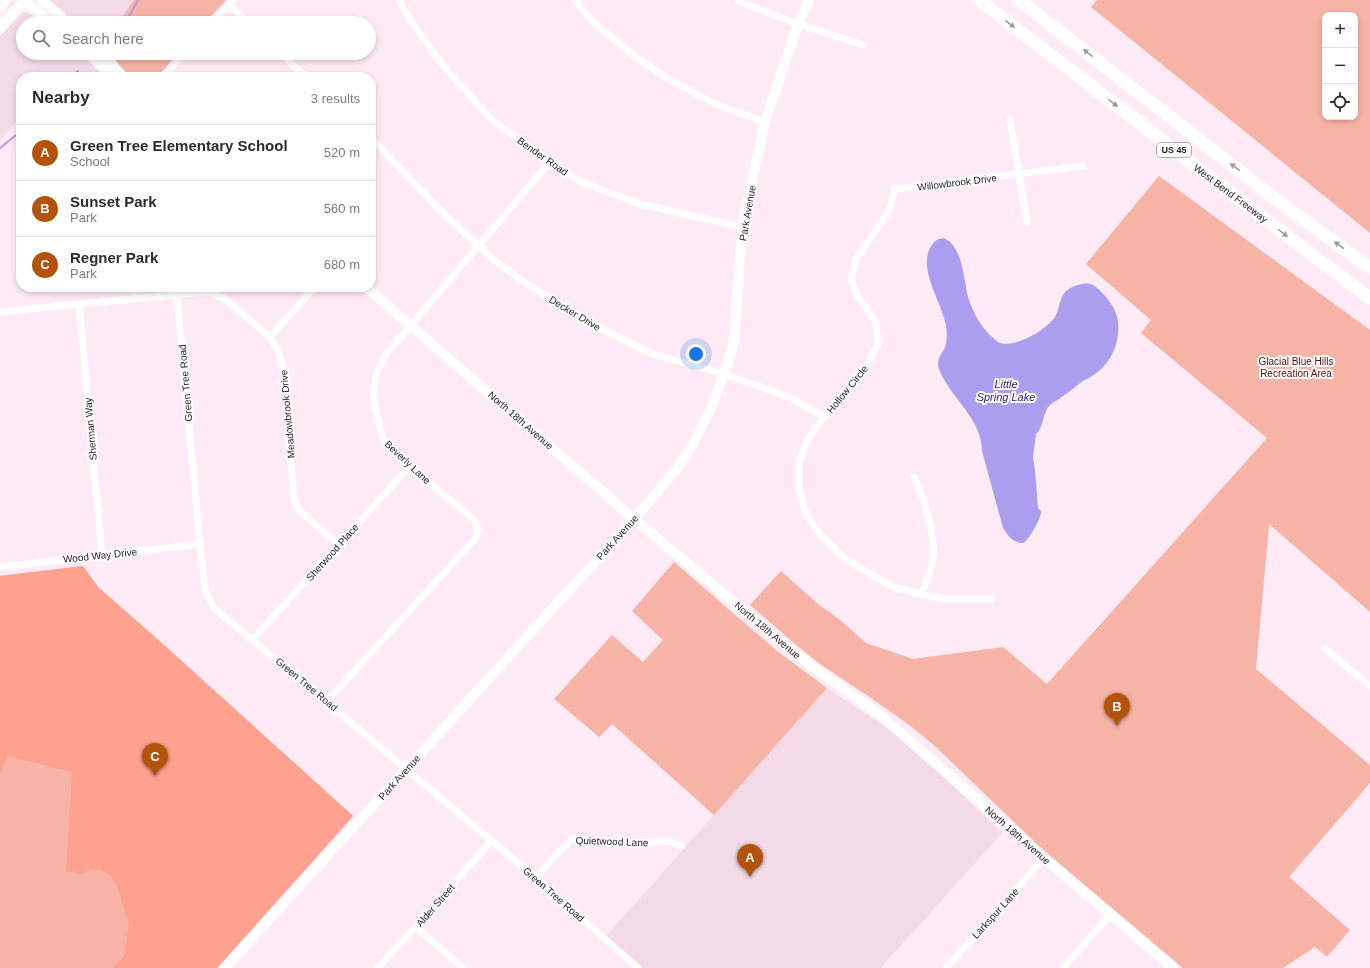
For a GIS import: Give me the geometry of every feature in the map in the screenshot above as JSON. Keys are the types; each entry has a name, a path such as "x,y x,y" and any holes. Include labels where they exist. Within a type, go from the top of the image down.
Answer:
{"highway":[{"name":"West Bend Freeway","path":"979,0 1370,298"},
{"name":"US 45","path":"1019,0 1282,204 1370,268"}],"main road":[{"path":"0,6 5,0"},
{"path":"0,28 25,0"}],"street":[{"path":"25,0 43,16"},
{"path":"42,0 60,16"},
{"name":"Bender Road","path":"399,0 444,67 492,120 550,162 581,182 640,204 742,227"},
{"path":"575,0 590,19 630,53 667,78 713,103 765,122"},
{"path":"738,0 798,24 863,45"},
{"name":"Park Avenue","path":"226,968 634,519 676,470 694,442 711,408 734,344 742,227 765,122 798,24 809,0"},
{"path":"218,16 231,2 243,16"},
{"path":"95,60 112,72"},
{"path":"109,60 117,72"},
{"path":"167,72 178,60"},
{"path":"288,60 301,72"},
{"path":"1010,120 1027,222"},
{"name":"Decker Drive","path":"376,143 442,212 494,260 527,284 600,328 654,354 724,374 791,398 824,417"},
{"name":"Beverly Lane","path":"327,701 474,539 478,531 476,522 410,466 383,439 373,398 376,375 386,354 550,162"},
{"name":"Willowbrook Drive","path":"895,189 1083,166"},
{"name":"Hollow Circle","path":"895,189 889,211 856,259 852,279 858,297 876,322 878,344 865,368 824,417 808,439 799,461 799,488 805,512 817,531 845,559 893,587 922,595 949,599 992,599"},
{"name":"Meadowbrook Drive","path":"0,312 210,292 226,300 270,337 279,352 284,371 294,499 299,510 338,545"},
{"path":"270,337 310,292"},
{"name":"North 18th Avenue","path":"372,292 634,519 801,658 879,714 1173,968"},
{"name":"Green Tree Road","path":"177,296 205,588 213,606 536,878 638,968"},
{"name":"Sherman Way","path":"79,304 102,555"},
{"name":"Sherwood Place","path":"253,639 410,466"},
{"path":"914,477 920,490 932,537 932,564 922,595"},
{"name":"Wood Way Drive","path":"0,566 200,544"},
{"path":"1324,648 1370,686"},
{"name":"Quietwood Lane","path":"536,878 550,860 573,838 593,842 638,843 669,841 681,846"},
{"name":"Alder Street","path":"377,968 416,927 491,841"},
{"name":"Larkspur Lane","path":"946,968 1044,858"},
{"path":"1063,968 1111,914"},
{"path":"416,927 463,968"}],"shaded area":[{"path":"50,0 134,0 123,16 68,16"},
{"path":"26,12 33,16 17,16"},
{"path":"16,17 16,60 86,60 99,71 16,72 16,122 0,140 0,36"},
{"path":"83,566 98,587 353,816 217,968 113,968 124,956 129,925 117,886 111,876 100,870 90,869 82,874 66,871 72,772 8,756 0,772 0,576"},
{"path":"827,688 896,734 928,762 1002,833 881,968 643,968 606,936"}],"green space":[{"path":"134,0 226,0 211,16 123,16"},
{"path":"1097,0 1370,0 1370,233 1091,7"},
{"path":"114,60 172,60 161,72 126,72"},
{"name":"Glacial Blue Hills Recreation Area","path":"1159,176 1370,330 1370,612 1269,524 1256,669 1370,765 1370,783 1289,877 1350,930 1327,957 1315,947 1283,968 1183,968 1040,847 923,736 816,661 750,605 781,571 818,604 840,620 866,643 913,659 1003,647 1047,684 1267,438 1141,333 1151,320 1086,264"},
{"path":"674,562 777,651 827,688 714,815 612,724 599,737 554,699 612,635 643,662 663,640 632,611"},
{"path":"83,566 98,587 353,816 217,968 0,968 0,576"}],"water":[{"name":"Little Spring Lake","path":"944,238 951,242 956,249 962,265 969,300 975,314 987,332 999,342 1007,344 1014,343 1030,337 1038,332 1055,317 1063,295 1070,289 1081,284 1090,284 1100,290 1115,310 1117,317 1118,326 1116,346 1107,363 1047,408 1039,431 1036,434 1033,457 1038,508 1041,511 1041,514 1035,528 1024,543 1014,540 1003,528 977,428 965,408 950,389 939,369 938,362 946,344 946,328 944,317 928,274 927,264 928,254 933,243"}],"waterway":[{"path":"129,16 138,0"},
{"path":"0,148 16,135"}],"place":[{"name":"Sunset Park","path":"1117,726"},
{"name":"Regner Park","path":"155,776"},
{"name":"Green Tree Elementary School","path":"750,877"}]}
